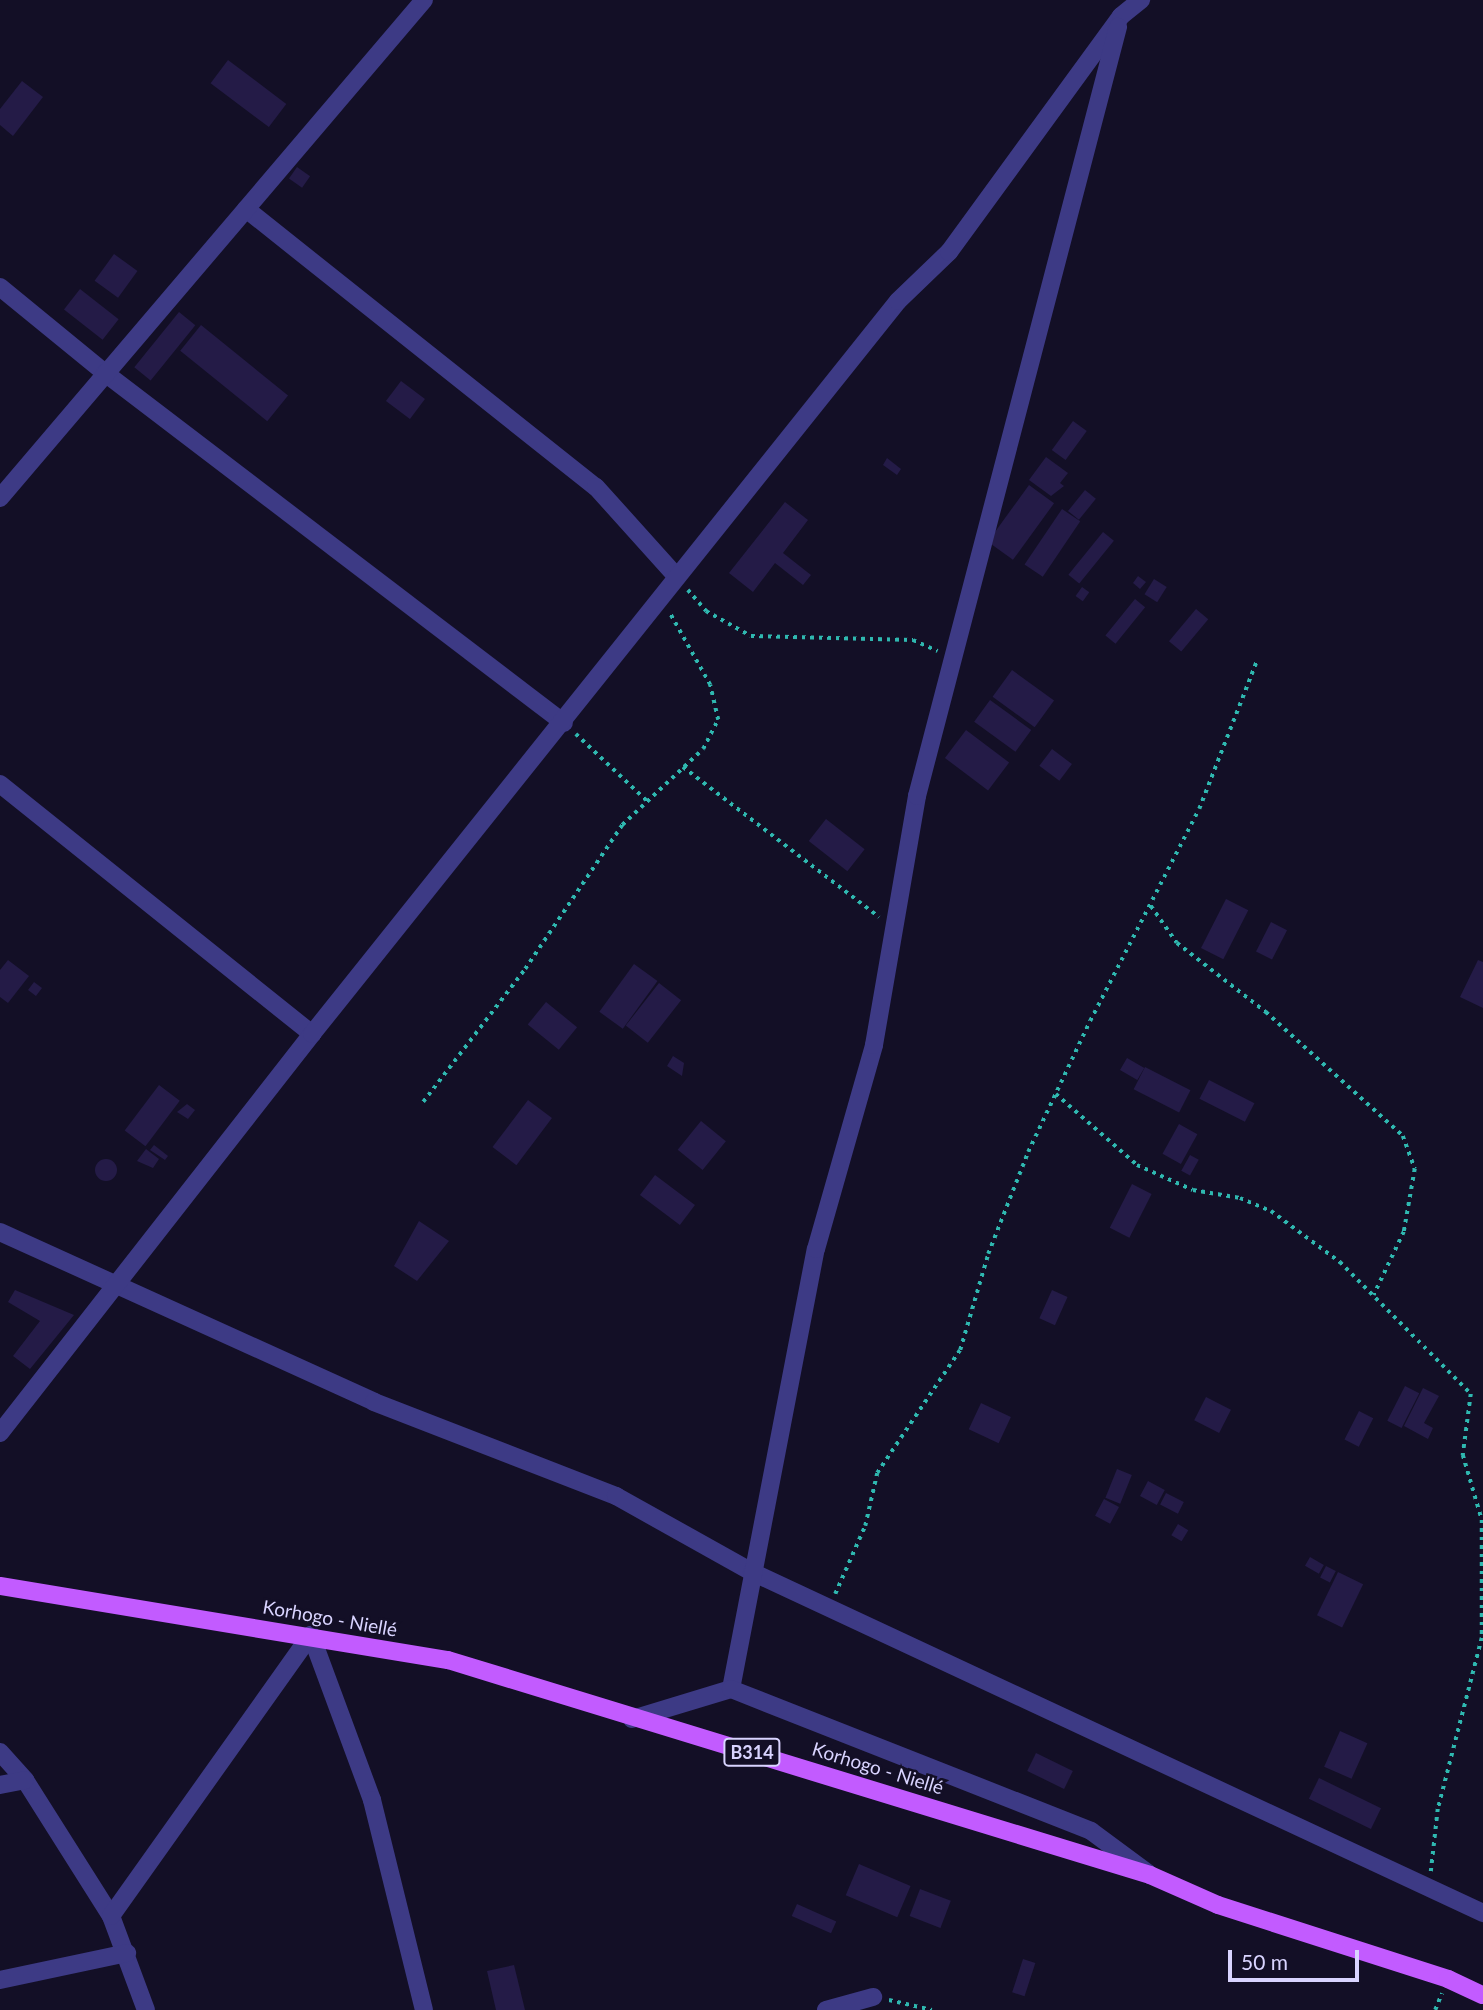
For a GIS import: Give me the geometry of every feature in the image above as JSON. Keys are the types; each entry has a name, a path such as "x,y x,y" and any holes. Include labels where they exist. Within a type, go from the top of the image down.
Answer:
{"main road":[{"name":"Korhogo - Niellé","path":"0,1586 311,1635 448,1660 632,1719 1150,1875 1218,1905 1448,1979 1483,1995"}],"street":[{"path":"0,498 424,0"},
{"path":"0,1433 312,1034 564,723 898,301 949,252 1123,8 1141,0"},
{"path":"731,1689 816,1249 874,1045 917,796 1123,8"},
{"path":"246,209 596,487 677,577"},
{"path":"0,287 106,373 564,723"},
{"path":"0,784 312,1034"},
{"path":"0,1232 115,1287 374,1402 616,1496 752,1572 1483,1913"},
{"path":"111,1916 311,1635"},
{"path":"311,1635 372,1800 424,2010"},
{"path":"632,1719 731,1689 1091,1831 1150,1875"},
{"path":"0,1752 24,1780 111,1916 146,2010"},
{"path":"0,1785 24,1780"},
{"path":"0,1980 127,1954"},
{"path":"826,2010 873,1997"}],"path":[{"path":"677,577 706,611 751,636 913,640 953,657"},
{"path":"423,1102 525,969 622,825 703,749 718,720 710,685 662,596"},
{"path":"829,1608 865,1526 877,1473 960,1350 988,1254 1056,1094 1199,809 1256,663"},
{"path":"564,723 647,801"},
{"path":"684,767 894,928"},
{"path":"1151,906 1177,943 1266,1012 1402,1136 1415,1169 1404,1232 1374,1295"},
{"path":"1056,1094 1137,1166 1193,1190 1240,1198 1272,1211 1340,1262 1471,1394 1463,1455 1482,1520 1482,1637 1438,1809 1430,1888"},
{"path":"873,1997 932,2010"}],"building":[{"path":"228,60 286,104 269,127 211,83"},
{"path":"22,81 43,97 13,136 0,125 0,109"},
{"path":"297,167 310,176 302,188 289,178"},
{"path":"114,254 137,271 118,298 95,281"},
{"path":"80,289 119,319 103,340 64,309"},
{"path":"179,312 195,325 151,380 134,367"},
{"path":"201,325 288,395 267,421 180,351"},
{"path":"401,381 425,399 410,419 386,401"},
{"path":"1073,421 1087,431 1066,460 1052,450"},
{"path":"1046,457 1068,473 1060,483 1064,486 1051,496 1029,480"},
{"path":"887,458 901,469 897,475 883,465"},
{"path":"1029,485 1054,503 1013,560 988,542"},
{"path":"1085,490 1096,499 1079,520 1068,511"},
{"path":"785,502 808,520 783,553 811,575 803,585 775,563 753,592 729,573"},
{"path":"1062,509 1080,521 1043,577 1025,565"},
{"path":"1103,532 1114,541 1079,584 1068,575"},
{"path":"1138,576 1146,582 1140,589 1133,583"},
{"path":"1154,579 1167,587 1157,602 1144,594"},
{"path":"1082,587 1089,592 1083,601 1076,596"},
{"path":"1135,599 1145,607 1116,644 1105,636"},
{"path":"1196,609 1208,619 1181,651 1169,641"},
{"path":"1012,670 1054,701 1035,727 993,697"},
{"path":"990,700 1031,730 1015,752 974,722"},
{"path":"966,730 1009,762 988,790 945,758"},
{"path":"1052,749 1072,764 1059,781 1039,766"},
{"path":"826,819 865,849 847,871 809,841"},
{"path":"1226,899 1248,910 1223,959 1201,948"},
{"path":"1271,922 1287,930 1272,960 1256,951"},
{"path":"8,960 29,976 8,1003 0,997 0,970"},
{"path":"1478,960 1483,962 1483,1008 1460,997"},
{"path":"634,964 657,981 623,1029 599,1012"},
{"path":"34,982 42,988 36,996 28,990"},
{"path":"659,983 681,1000 648,1043 626,1026"},
{"path":"546,1002 577,1027 559,1050 528,1025"},
{"path":"673,1056 684,1063 682,1076 667,1066"},
{"path":"1127,1058 1144,1068 1137,1080 1120,1070"},
{"path":"1145,1067 1190,1090 1179,1112 1134,1089"},
{"path":"1209,1080 1254,1103 1245,1122 1199,1099"},
{"path":"159,1085 180,1101 145,1146 125,1131"},
{"path":"528,1100 552,1118 516,1165 492,1147"},
{"path":"187,1104 195,1110 188,1119 177,1112"},
{"path":"701,1121 726,1141 703,1170 678,1150"},
{"path":"1179,1124 1197,1134 1181,1164 1163,1154"},
{"path":"154,1145 168,1156 165,1160 150,1150"},
{"path":"146,1149 159,1159 153,1168 137,1161"},
{"path":"1190,1155 1199,1160 1190,1176 1181,1171"},
{"path":"106,1159 114,1162 117,1170 114,1178 106,1181 98,1178 95,1170 98,1162"},
{"path":"655,1175 695,1205 680,1225 640,1195"},
{"path":"1132,1184 1152,1194 1129,1238 1110,1228"},
{"path":"419,1221 449,1241 417,1281 394,1266"},
{"path":"15,1290 74,1315 30,1369 13,1356 40,1321 8,1302"},
{"path":"1052,1290 1068,1297 1055,1325 1039,1318"},
{"path":"1405,1386 1419,1393 1402,1428 1387,1421"},
{"path":"1423,1388 1439,1396 1424,1423 1433,1428 1428,1439 1404,1426"},
{"path":"1206,1397 1231,1410 1219,1433 1194,1420"},
{"path":"981,1403 1011,1417 999,1443 969,1429"},
{"path":"1359,1411 1373,1418 1359,1447 1344,1440"},
{"path":"1117,1469 1132,1475 1120,1504 1105,1498"},
{"path":"1148,1481 1165,1490 1157,1505 1140,1496"},
{"path":"1166,1493 1184,1502 1178,1514 1160,1505"},
{"path":"1104,1499 1119,1507 1110,1524 1095,1516"},
{"path":"1178,1524 1188,1530 1182,1541 1171,1535"},
{"path":"1310,1557 1324,1565 1319,1574 1305,1566"},
{"path":"1326,1566 1336,1571 1330,1583 1320,1578"},
{"path":"1338,1572 1363,1584 1342,1627 1317,1615"},
{"path":"1340,1731 1367,1743 1352,1779 1324,1767"},
{"path":"1036,1753 1073,1771 1064,1789 1027,1771"},
{"path":"1319,1778 1381,1808 1371,1829 1309,1799"},
{"path":"859,1864 911,1886 897,1917 846,1895"},
{"path":"920,1889 951,1901 940,1928 910,1916"},
{"path":"797,1904 836,1921 831,1933 792,1916"},
{"path":"1023,1959 1035,1963 1025,1996 1012,1992"},
{"path":"514,1965 525,2010 496,2010 487,1971"}]}
